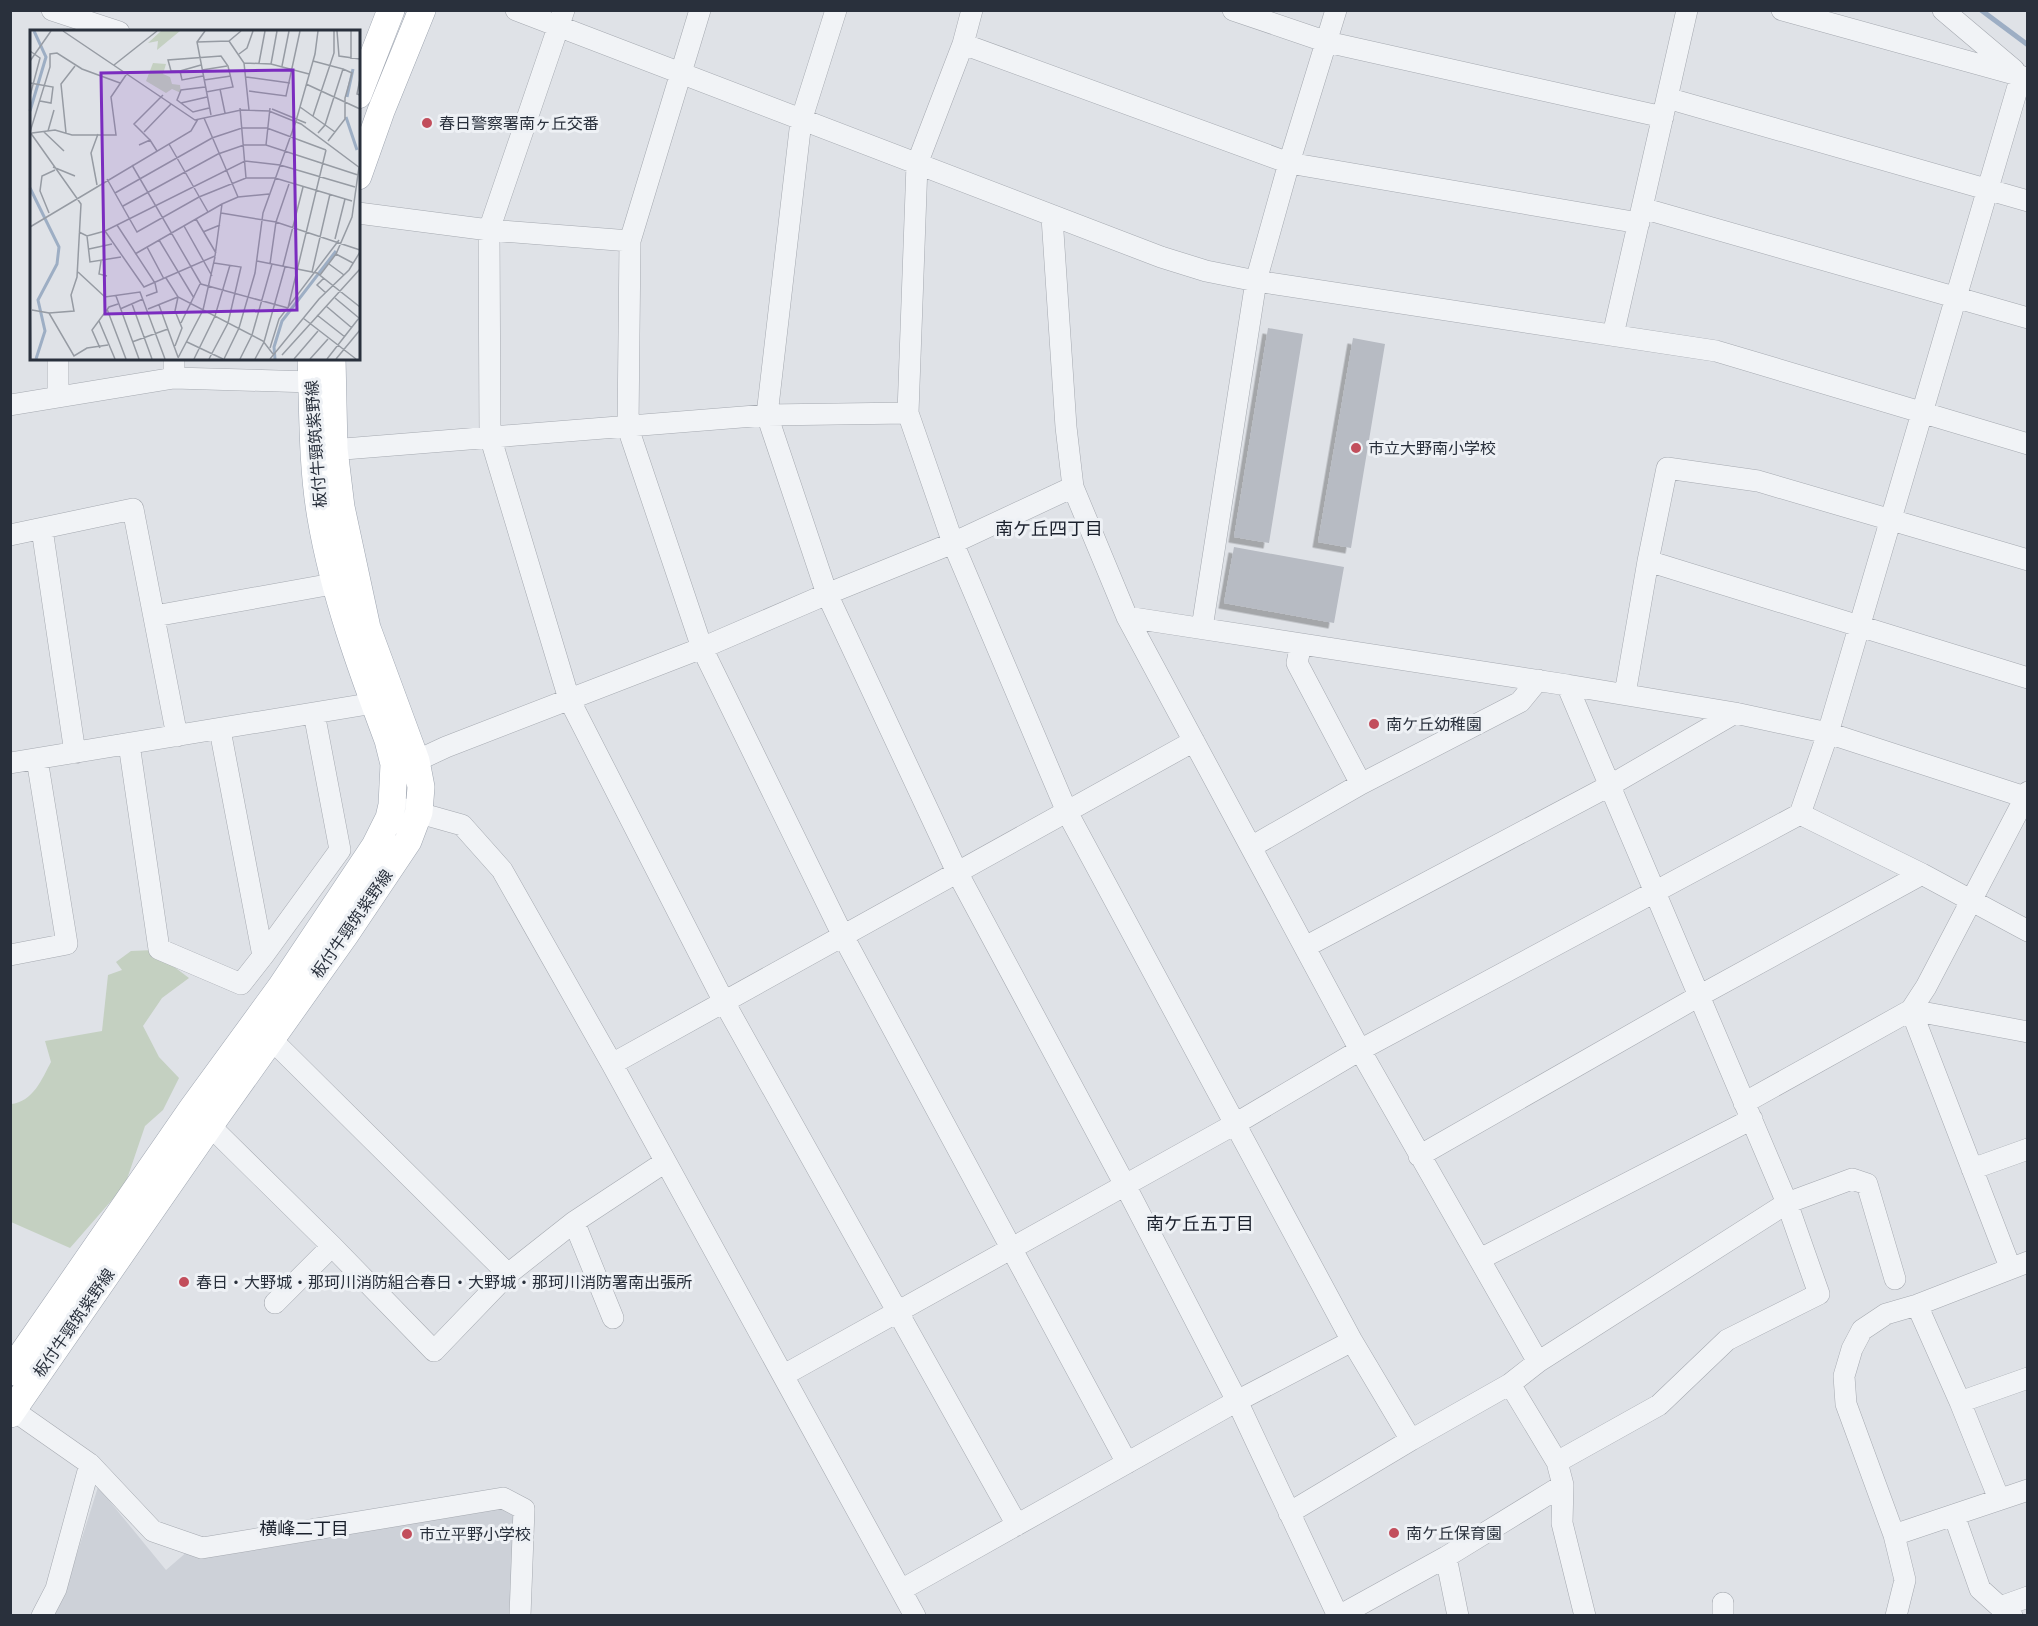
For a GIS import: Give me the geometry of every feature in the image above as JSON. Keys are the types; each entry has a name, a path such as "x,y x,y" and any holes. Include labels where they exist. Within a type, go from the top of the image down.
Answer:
{"main road":[{"path":"360,90 391,10"},
{"path":"360,170 381,111 422,10"},
{"name":"板付牛頸筑紫野線","path":"10,1372 201,1117 271,1039 392,866 408,841 418,812 421,787 388,740 374,703 346,581 341,507 324,450 322,369"},
{"name":"板付牛頸筑紫野線","path":"11,1411 201,1117 280,987 375,846 389,818 405,763 368,628 346,581"}],"street":[{"path":"52,10 111,30"},
{"path":"516,10 561,18 679,74 1052,217 1206,271 1256,281 1716,351 2028,444"},
{"path":"700,10 630,241 628,428 702,648 843,936 1127,1463"},
{"path":"836,10 801,121 767,415 827,594 957,872 1125,1185 1237,1401 1338,1616 1446,1557 1563,1485"},
{"path":"972,10 963,44 917,164 908,413 953,543 1067,812 1352,1341 1412,1440"},
{"path":"1233,10 1327,42 1665,107 2028,201"},
{"path":"1202,628 1256,281 1336,10"},
{"path":"1613,335 1687,10"},
{"path":"1782,10 2024,79"},
{"path":"1944,10 2024,79"},
{"path":"561,18 489,230 490,436 568,699 724,1002 1017,1525"},
{"path":"963,44 1289,163 1641,215 1956,296 2028,318"},
{"path":"784,1376 1235,1124 1360,1050 1800,814 1828,733 1987,189 2024,79"},
{"path":"360,213 489,230 630,241"},
{"path":"1052,217 1066,427 1073,487 1127,617 1360,1050 1538,1362"},
{"path":"58,360 58,397"},
{"path":"10,405 58,397 174,368 322,369"},
{"path":"324,450 490,436 628,428 767,415 908,413"},
{"path":"1625,694 1667,468 1758,481 2028,560"},
{"path":"405,763 702,648 953,543 1073,487"},
{"path":"10,535 133,509 177,736"},
{"path":"42,529 75,753"},
{"path":"1648,561 2028,678"},
{"path":"155,616 346,581"},
{"path":"1127,617 1538,680 1735,713 1828,733 2027,796 1926,987 1911,1010 1748,1111 1480,1259"},
{"path":"1301,644 1297,663 1361,784"},
{"path":"1251,847 1361,784 1520,702 1538,680"},
{"path":"1557,1462 1659,1405 1727,1340 1819,1294 1787,1203 1567,685"},
{"path":"10,764 374,703"},
{"path":"129,744 159,949 241,984 340,850 314,713"},
{"path":"1305,947 1609,786 1735,713"},
{"path":"220,730 263,956"},
{"path":"612,1064 1194,741"},
{"path":"10,955 67,944 37,759"},
{"path":"392,805 462,825 502,870 612,1064 915,1616"},
{"path":"1800,814 1922,874 1970,902 2028,931"},
{"path":"1419,1156 1699,996 1922,874"},
{"path":"1911,1010 2028,1032"},
{"path":"1896,1616 1905,1580 1894,1535 1846,1404 1844,1376 1852,1349 1862,1330 1886,1314 1917,1305 2019,1264 1972,1169 1911,1010"},
{"path":"271,1039 508,1274"},
{"path":"201,1117 332,1246 434,1351 508,1274 574,1222 665,1162"},
{"path":"1972,1169 2028,1149"},
{"path":"1289,1514 1510,1384 1538,1362 1787,1203 1852,1179 1867,1184 1895,1279"},
{"path":"574,1222 613,1318"},
{"path":"275,1303 332,1246"},
{"path":"1917,1305 1960,1402 1999,1499"},
{"path":"901,1590 1237,1401 1352,1341"},
{"path":"1960,1402 2028,1378"},
{"path":"1510,1384 1557,1462 1563,1485 1562,1523 1585,1616"},
{"path":"11,1411 90,1464 153,1531 202,1548 503,1498 524,1509 520,1616"},
{"path":"42,1616 56,1589 90,1464"},
{"path":"1894,1535 2028,1490"},
{"path":"1954,1515 1980,1589 2006,1611 2028,1597"},
{"path":"1446,1557 1458,1616"}],"shaded area":[{"name":"市立平野小学校","path":"98,1487 166,1570 188,1551 499,1503 515,1517 509,1615 53,1616 65,1592"}],"green space":[{"path":"177,949 173,966 189,978 162,998 143,1026 159,1057 179,1078 163,1110 145,1126 125,1185 70,1248 11,1222 11,1104 31,1094 44,1075 51,1062 45,1041 102,1031 108,975 122,970 116,962 131,951"}],"building":[{"path":"1268,328 1303,334 1269,543 1234,537"},
{"path":"1353,338 1385,344 1351,548 1318,542"},
{"path":"1234,547 1344,567 1334,623 1224,603"}],"waterway":[{"path":"1981,10 2028,45"}],"place":[{"name":"春日警察署南ヶ丘交番","path":"427,123"},
{"name":"市立大野南小学校","path":"1356,448"},
{"name":"南ケ丘幼稚園","path":"1374,724"},
{"name":"春日・大野城・那珂川消防組合春日・大野城・那珂川消防署南出張所","path":"184,1282"},
{"name":"南ケ丘保育園","path":"1394,1533"},
{"name":"市立平野小学校","path":"407,1534"}],"district":[{"name":"南ケ丘四丁目","path":"1049,528"},
{"name":"南ケ丘五丁目","path":"1200,1223"},
{"name":"横峰二丁目","path":"304,1528"}]}
